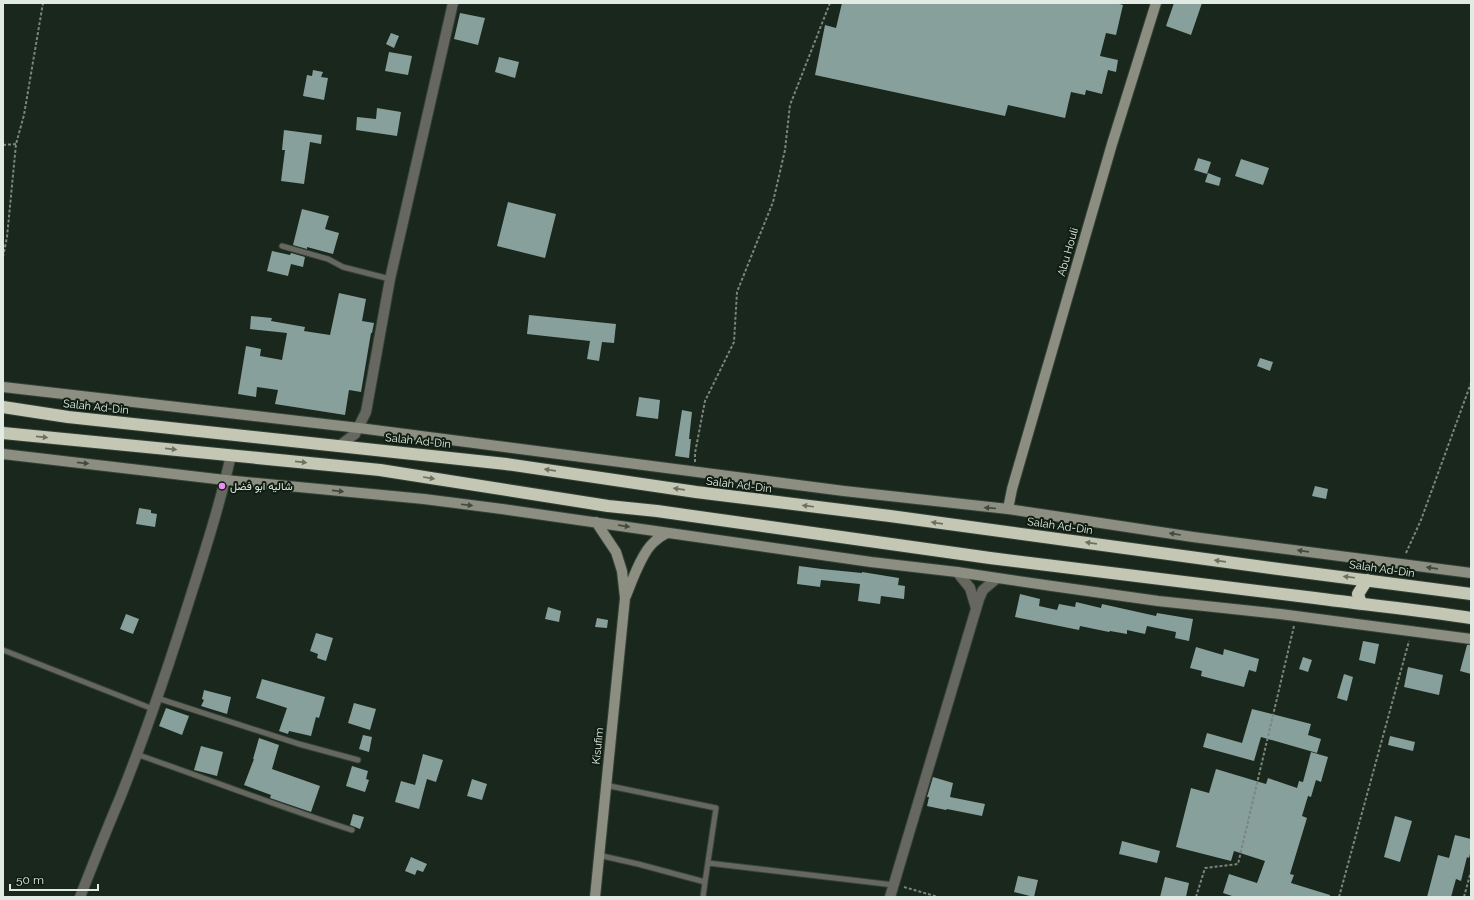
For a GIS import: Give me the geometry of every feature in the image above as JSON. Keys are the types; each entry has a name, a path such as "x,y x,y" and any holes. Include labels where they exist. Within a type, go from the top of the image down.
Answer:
{"highway":[{"name":"Salah Ad-Din","path":"3,407 68,417 506,464 696,492 890,516 1471,594"},
{"path":"3,433 380,470 603,505 657,511 990,558 1420,610 1471,618"},
{"path":"1361,604 1358,594 1367,580"}],"main road":[{"name":"Abu Houli","path":"1008,509 1012,489 1110,152 1156,3"},
{"path":"3,387 360,428 695,470 844,491 1008,509 1193,537 1471,573"},
{"path":"3,454 225,480 502,509 871,562 957,572 1158,601 1471,639"},
{"name":"Kisufim","path":"595,897 598,855 625,598 622,571 616,552 596,522"},
{"name":"Kisufim","path":"625,598 637,570 649,548 653,542 667,532"}],"street":[{"path":"339,446 360,428 366,412 390,279 453,3"},
{"path":"80,897 157,698 208,543 231,455"},
{"path":"957,572 970,588 976,608"},
{"path":"890,897 976,608 983,590 996,578"}],"lane":[{"path":"282,246 328,258 343,267 390,279"},
{"path":"3,650 153,709"},
{"path":"157,698 299,744 358,760"},
{"path":"136,754 352,830"},
{"path":"606,785 716,808 703,897"},
{"path":"598,855 705,882"},
{"path":"708,863 894,886"}],"path":[{"path":"3,257 7,237 16,144 24,115 43,3"},
{"path":"695,470 695,453 705,401 734,342 737,292 773,202 785,150 790,105 830,3"},
{"path":"3,145 16,144"},
{"path":"1402,564 1421,520 1471,383"},
{"path":"1196,897 1205,868 1238,864 1296,617"},
{"path":"1338,897 1411,632"},
{"path":"1464,897 1471,871"},
{"path":"894,886 938,897"}],"building":[{"path":"842,3 1116,3 1123,5 1116,35 1106,33 1100,56 1118,60 1116,72 1108,70 1102,94 1086,90 1085,95 1071,92 1065,118 1008,105 1005,116 815,75 825,25 836,28"},
{"path":"1174,3 1202,3 1191,35 1166,26"},
{"path":"460,13 485,18 478,45 454,39"},
{"path":"391,33 399,36 394,48 386,44"},
{"path":"389,52 412,56 408,75 385,71"},
{"path":"499,57 519,62 515,78 495,72"},
{"path":"313,70 323,72 321,77 328,78 324,100 303,96 307,75 312,76"},
{"path":"377,108 401,112 397,136 356,130 357,117 376,119"},
{"path":"284,130 322,135 321,144 310,142 304,184 281,181 285,150 282,150"},
{"path":"1198,158 1211,162 1207,174 1194,170"},
{"path":"1241,159 1269,168 1263,185 1235,176"},
{"path":"1208,173 1221,178 1219,186 1205,182"},
{"path":"508,202 556,214 545,258 497,246"},
{"path":"302,209 329,216 325,229 339,233 333,254 293,245"},
{"path":"272,251 290,255 291,253 305,257 303,267 291,264 288,276 267,271"},
{"path":"339,293 366,299 362,321 374,323 361,392 349,390 345,415 275,404 278,390 257,387 256,397 238,394 246,346 261,349 260,356 282,360 287,333 250,329 251,316 272,318 271,321 305,327 304,331 330,335"},
{"path":"529,315 616,324 614,343 602,342 599,361 587,359 590,341 527,334"},
{"path":"1260,358 1273,362 1270,371 1257,366"},
{"path":"639,397 660,400 658,419 636,416"},
{"path":"682,410 692,412 689,439 691,439 689,458 675,456"},
{"path":"1315,486 1328,489 1326,499 1312,496"},
{"path":"139,508 151,510 151,513 157,514 155,527 136,524"},
{"path":"799,566 862,572 899,578 898,585 905,586 904,599 881,596 880,604 858,601 860,584 821,580 820,587 797,584"},
{"path":"1020,594 1040,599 1039,606 1057,610 1059,604 1075,607 1076,602 1101,608 1102,604 1156,616 1157,613 1193,619 1189,641 1175,638 1176,632 1147,626 1145,634 1127,630 1127,634 1080,626 1079,630 1015,617"},
{"path":"548,607 561,611 559,622 545,619"},
{"path":"126,614 139,619 133,634 120,629"},
{"path":"597,618 608,620 607,628 595,627"},
{"path":"316,633 333,638 326,661 317,658 318,654 310,651"},
{"path":"1363,641 1379,644 1375,664 1359,660"},
{"path":"1467,645 1471,645 1471,674 1460,671"},
{"path":"1196,647 1223,655 1224,649 1259,659 1256,672 1249,670 1244,687 1201,676 1202,671 1190,668"},
{"path":"1303,657 1312,660 1308,672 1299,669"},
{"path":"1408,667 1443,675 1439,695 1404,687"},
{"path":"1344,674 1353,677 1347,701 1337,698"},
{"path":"262,679 325,697 319,718 316,717 311,736 289,731 288,734 279,731 287,708 256,698"},
{"path":"204,690 231,697 227,714 201,706 204,700 202,699"},
{"path":"354,703 376,709 370,730 348,723"},
{"path":"166,708 189,716 182,735 159,726"},
{"path":"1252,709 1311,724 1308,735 1321,739 1317,753 1261,737 1254,761 1203,747 1207,733 1242,743"},
{"path":"363,735 372,737 369,752 359,749"},
{"path":"1390,736 1415,742 1413,751 1388,745"},
{"path":"259,738 279,745 272,769 320,786 311,812 270,798 271,795 244,785 254,759"},
{"path":"201,746 223,752 217,776 194,770"},
{"path":"1311,752 1328,757 1321,782 1316,780 1311,797 1308,796 1302,816 1307,818 1290,874 1294,875 1291,883 1330,895 1330,897 1235,897 1223,893 1229,874 1257,883 1265,861 1234,851 1231,861 1176,847 1191,788 1209,793 1216,769 1266,784 1268,778 1297,788 1299,781 1303,782"},
{"path":"423,754 443,760 436,782 427,779 419,809 395,802 401,781 415,785"},
{"path":"352,766 368,771 366,779 369,780 365,792 346,786"},
{"path":"933,777 953,783 950,797 985,804 982,816 927,806 929,797 927,797"},
{"path":"472,779 487,784 482,800 467,796"},
{"path":"353,814 364,817 360,829 350,825"},
{"path":"1395,816 1412,821 1400,862 1384,857"},
{"path":"1455,835 1471,839 1471,850 1469,858 1467,857 1461,881 1456,879 1451,897 1427,897 1438,855 1449,858"},
{"path":"1122,841 1160,851 1157,863 1119,854"},
{"path":"411,857 427,864 423,872 417,870 415,875 405,871"},
{"path":"1018,876 1038,880 1034,897 1014,892"},
{"path":"1165,877 1189,883 1186,897 1160,897"}],"place":[{"name":"شاليه ابو فضل","path":"222,486"}]}
